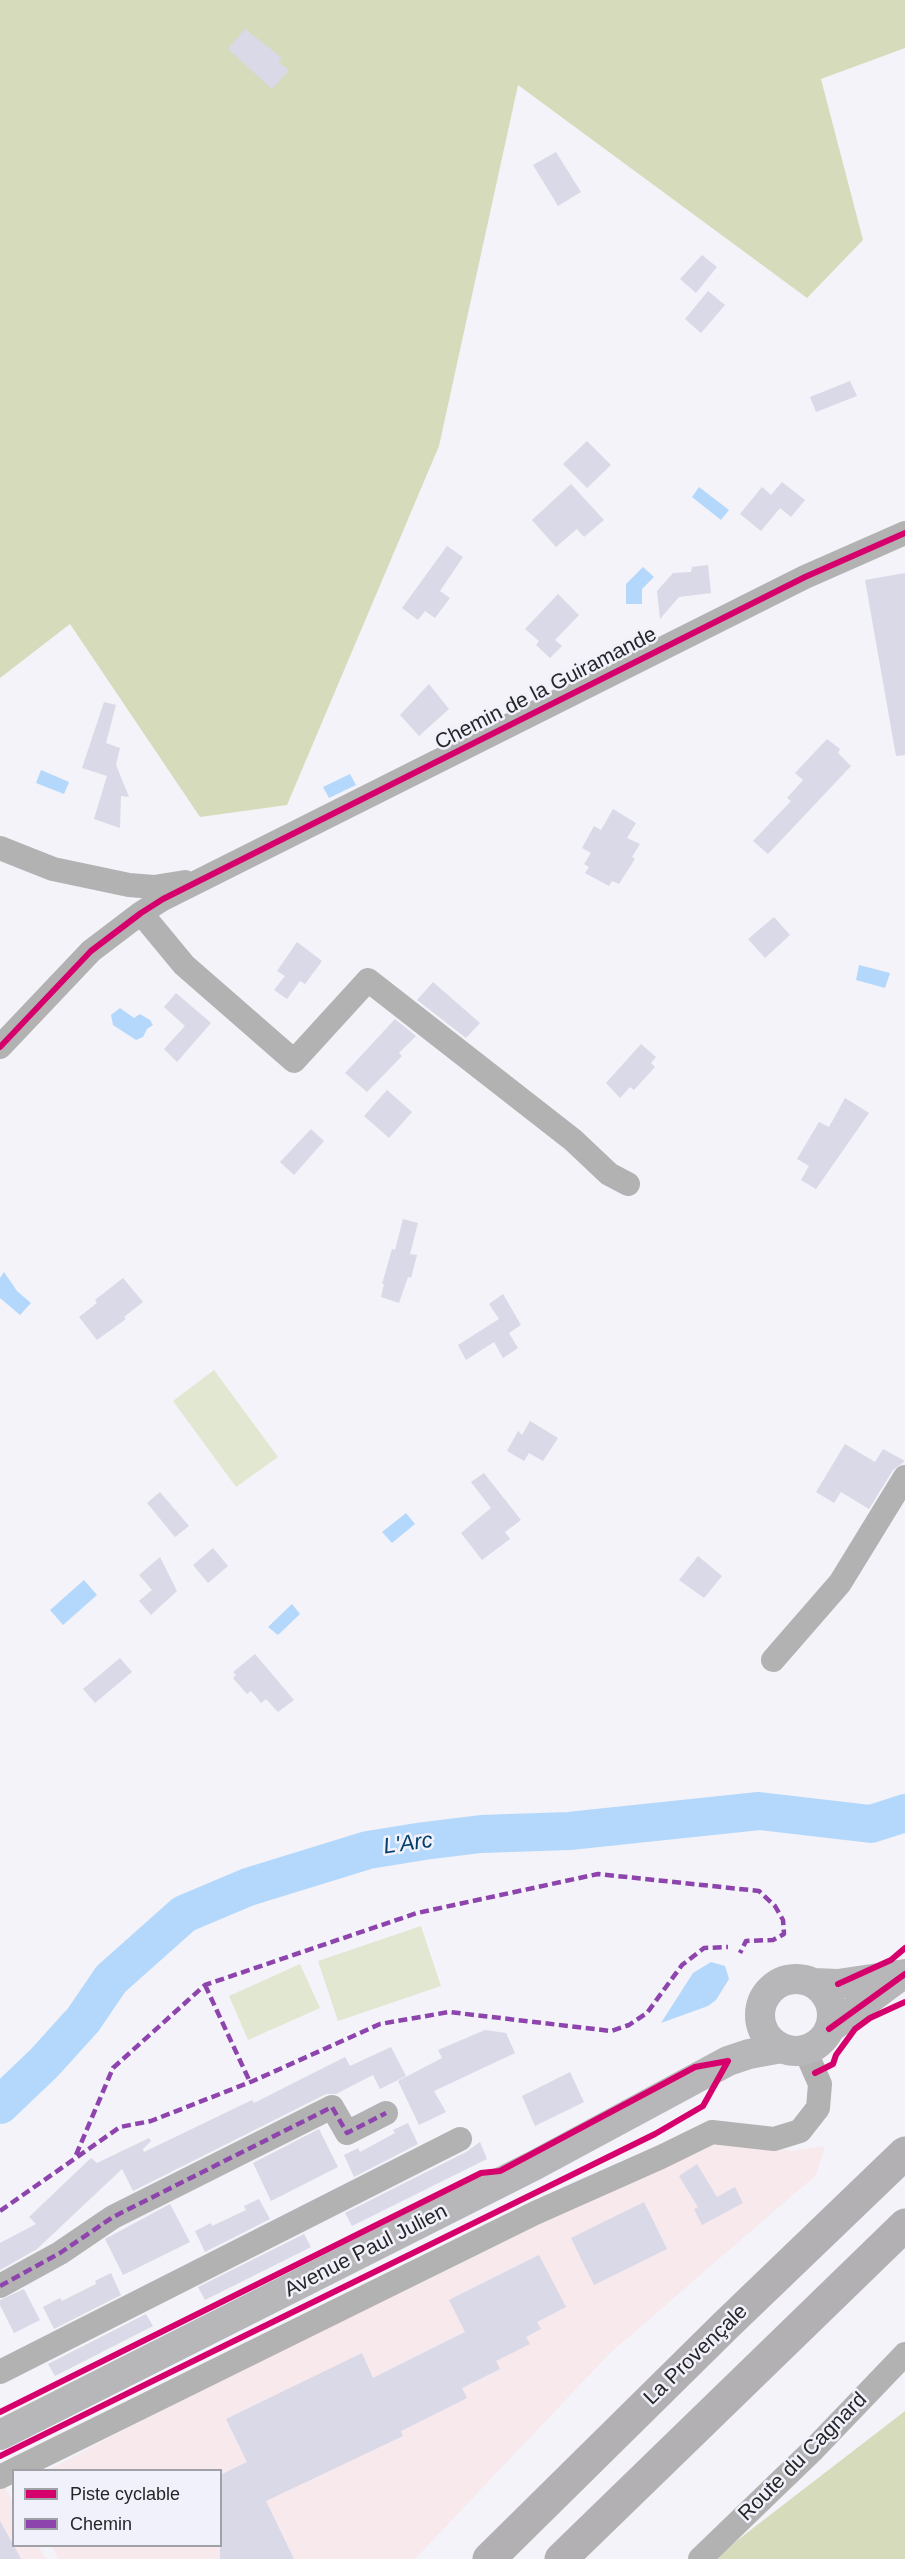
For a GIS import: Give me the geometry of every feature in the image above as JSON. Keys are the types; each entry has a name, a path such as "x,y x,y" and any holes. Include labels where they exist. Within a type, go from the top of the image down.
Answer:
{"highway":[{"name":"La Provençale","path":"489,2559 725,2326 905,2153"},
{"path":"561,2559 905,2225"}],"main road":[{"path":"904,1975 829,2029 821,2041 793,2049 774,2044 763,2031 761,2004 765,1995 779,1982 797,1978 814,1983 838,1984 904,1975"},
{"path":"814,1983 825,1992 830,2001 832,2011 829,2029"},
{"name":"Avenue Paul Julien","path":"729,2061 743,2044 761,2004"},
{"name":"Avenue Paul Julien","path":"0,2435 535,2165 729,2061 749,2054 793,2049"}],"street":[{"name":"Chemin de la Guiramande","path":"0,1047 91,951 141,913 805,577 905,533"},
{"path":"0,848 53,868 129,885 154,887 205,879"},
{"path":"141,913 184,965 294,1061 368,980 573,1140 609,1174 628,1184"},
{"path":"773,1660 840,1583 905,1477"},
{"path":"16,2469 535,2213 712,2132 774,2139 800,2131 818,2108 820,2084 793,2049"},
{"path":"0,2286 60,2253 113,2217 332,2107 347,2133 386,2113"},
{"path":"10,2367 460,2139"},
{"name":"Route du Cagnard","path":"700,2559 814,2449 905,2354"}],"shaded area":[{"path":"724,2138 791,2151 825,2146 816,2175 610,2353 415,2559 59,2559 52,2547 222,2547 222,2469 50,2469 535,2213"},
{"path":"0,2478 12,2500 12,2547 39,2547 46,2559 0,2559"}],"green space":[{"path":"0,0 905,0 905,48 821,79 863,240 807,298 518,85 439,446 287,805 200,817 70,624 0,678"},
{"path":"214,1370 278,1457 236,1487 173,1401"},
{"path":"421,1926 441,1986 338,2021 318,1961"},
{"path":"300,1964 320,2008 248,2040 229,1996"},
{"path":"905,2411 905,2559 713,2559"}],"water":[{"path":"699,487 729,510 721,520 692,497"},
{"path":"643,567 654,577 642,589 642,604 626,604 626,584"},
{"path":"41,770 69,782 64,794 36,783"},
{"path":"350,774 356,785 329,798 323,787"},
{"path":"859,965 890,973 885,988 856,980"},
{"path":"120,1008 134,1018 140,1014 150,1020 153,1025 147,1029 143,1037 136,1040 113,1025 111,1015"},
{"path":"4,1272 17,1291 31,1303 20,1315 0,1298 0,1278"},
{"path":"406,1513 415,1524 392,1543 382,1532"},
{"path":"84,1580 97,1595 63,1625 50,1610"},
{"path":"292,1604 300,1614 278,1635 268,1627"},
{"path":"711,1962 725,1966 729,1979 716,2000 708,2006 661,2023 693,1973"}],"building":[{"path":"245,29 282,58 278,62 289,70 272,89 228,49"},
{"path":"556,152 581,192 558,206 533,165"},
{"path":"702,255 717,267 696,293 680,279"},
{"path":"708,291 725,305 701,333 685,319"},
{"path":"850,381 857,396 816,412 810,397"},
{"path":"587,441 611,465 587,488 563,464"},
{"path":"782,482 805,500 791,517 780,508 761,531 740,514 762,487 771,495"},
{"path":"571,484 604,520 584,537 577,529 556,547 532,520"},
{"path":"447,546 463,557 440,591 450,598 435,618 425,611 418,620 402,608"},
{"path":"708,565 711,593 679,597 660,619 657,591 673,573 691,572 692,567"},
{"path":"905,573 905,755 896,756 865,580"},
{"path":"558,594 579,615 555,640 562,646 550,658 536,645 539,641 525,629"},
{"path":"429,684 449,709 419,736 400,715"},
{"path":"104,702 116,705 106,743 120,748 116,765 129,797 121,796 120,828 94,819 107,776 82,768"},
{"path":"827,739 840,749 838,753 851,766 768,854 753,841 791,801 787,798 803,780 795,773"},
{"path":"613,809 636,823 627,838 640,844 632,857 635,859 619,884 612,881 609,886 585,873 589,867 584,864 591,853 582,848 594,826 601,830"},
{"path":"774,917 790,935 765,958 748,939"},
{"path":"297,942 322,961 305,984 300,981 287,999 274,990 285,976 277,971"},
{"path":"433,982 480,1023 466,1038 417,1000"},
{"path":"176,993 211,1023 177,1062 164,1049 185,1026 164,1007"},
{"path":"395,1019 416,1036 399,1053 402,1056 367,1092 345,1073"},
{"path":"641,1044 656,1057 651,1063 655,1067 634,1090 630,1087 620,1098 606,1083"},
{"path":"387,1090 412,1112 389,1138 364,1116"},
{"path":"845,1098 869,1113 816,1189 801,1180 809,1166 797,1159 819,1122 829,1127"},
{"path":"311,1129 324,1141 294,1175 280,1162"},
{"path":"403,1219 418,1223 410,1254 417,1255 411,1278 408,1277 399,1303 381,1297 384,1284 382,1284 392,1249 395,1250"},
{"path":"123,1278 143,1302 124,1317 126,1319 97,1340 79,1317 97,1303 95,1300"},
{"path":"503,1294 521,1325 509,1333 518,1348 503,1358 494,1342 466,1360 458,1345 499,1319 489,1304"},
{"path":"530,1421 558,1438 543,1461 529,1453 524,1461 507,1451 518,1431 522,1435"},
{"path":"845,1444 875,1462 883,1449 905,1461 893,1470 869,1509 841,1492 834,1503 816,1492"},
{"path":"484,1473 521,1520 505,1532 510,1539 482,1560 461,1533 491,1508 471,1482"},
{"path":"160,1492 189,1526 175,1537 147,1503"},
{"path":"213,1548 228,1566 208,1583 193,1565"},
{"path":"698,1556 722,1576 704,1598 679,1580"},
{"path":"160,1557 177,1591 151,1615 139,1601 152,1590 139,1575"},
{"path":"255,1654 294,1700 278,1712 266,1699 261,1703 251,1691 247,1694 233,1678 236,1675 233,1672"},
{"path":"120,1658 132,1672 95,1703 83,1689"},
{"path":"485,2030 506,2033 515,2053 434,2091 446,2112 419,2125 398,2081 442,2058 438,2050"},
{"path":"391,2047 406,2076 380,2089 373,2075 336,2094 326,2094 133,2191 122,2169 37,2249 0,2270 0,2243 36,2224 29,2217 91,2158 97,2163 149,2138 151,2141 143,2149 144,2152 252,2100 254,2103 345,2057 350,2066"},
{"path":"570,2072 584,2102 535,2126 522,2096"},
{"path":"408,2123 418,2144 354,2177 344,2155 358,2148 360,2152 395,2133 393,2130"},
{"path":"319,2129 338,2167 271,2201 253,2163"},
{"path":"480,2142 487,2159 352,2226 345,2213 466,2152"},
{"path":"697,2164 717,2197 735,2187 743,2203 702,2225 694,2209 698,2207 679,2176"},
{"path":"259,2199 270,2219 205,2252 195,2231 211,2223 212,2226 246,2210 244,2206"},
{"path":"644,2202 667,2249 594,2285 571,2238"},
{"path":"170,2204 190,2242 123,2275 105,2239"},
{"path":"304,2234 311,2247 205,2300 198,2287"},
{"path":"539,2255 566,2307 537,2322 541,2329 526,2337 530,2344 496,2361 500,2369 462,2388 467,2398 401,2431 403,2436 266,2501 294,2559 220,2559 222,2474 247,2462 226,2419 362,2353 373,2378 465,2332 449,2300"},
{"path":"111,2273 121,2295 54,2329 43,2307 60,2298 62,2301 96,2284 95,2281"},
{"path":"24,2289 40,2320 14,2333 0,2305 0,2300"},
{"path":"146,2314 153,2326 55,2376 48,2364"},
{"path":"0,2521 12,2542 12,2547 15,2547 21,2559 0,2559"}],"waterway":[{"name":"L'Arc","path":"0,2105 44,2063 83,2020 111,1979 184,1914 248,1887 368,1850 481,1834 569,1831 759,1811 871,1824 905,1813"}],"marked path":[{"path":"76,2155 113,2068 205,1985 417,1913 598,1874 759,1891 775,1906 783,1920 784,1934 773,1940 746,1941 740,1953"},
{"path":"0,2211 120,2127 151,2121 253,2081 380,2024 449,2012 611,2031 629,2025 647,2013 682,1965 704,1948 728,1947"},
{"path":"205,1985 250,2082"},
{"path":"0,2286 60,2253 113,2217 332,2107 347,2133 386,2113"}],"cycle path":[{"path":"0,1047 91,951 163,899 805,577 905,533"},
{"path":"838,1984 891,1960 905,1948"},
{"path":"829,2029 905,1974"},
{"path":"815,2073 833,2064 836,2055 855,2029 870,2018 905,2002"},
{"path":"0,2412 481,2173 500,2171 695,2067 728,2061"},
{"path":"0,2456 655,2134 703,2106 728,2061"}]}
